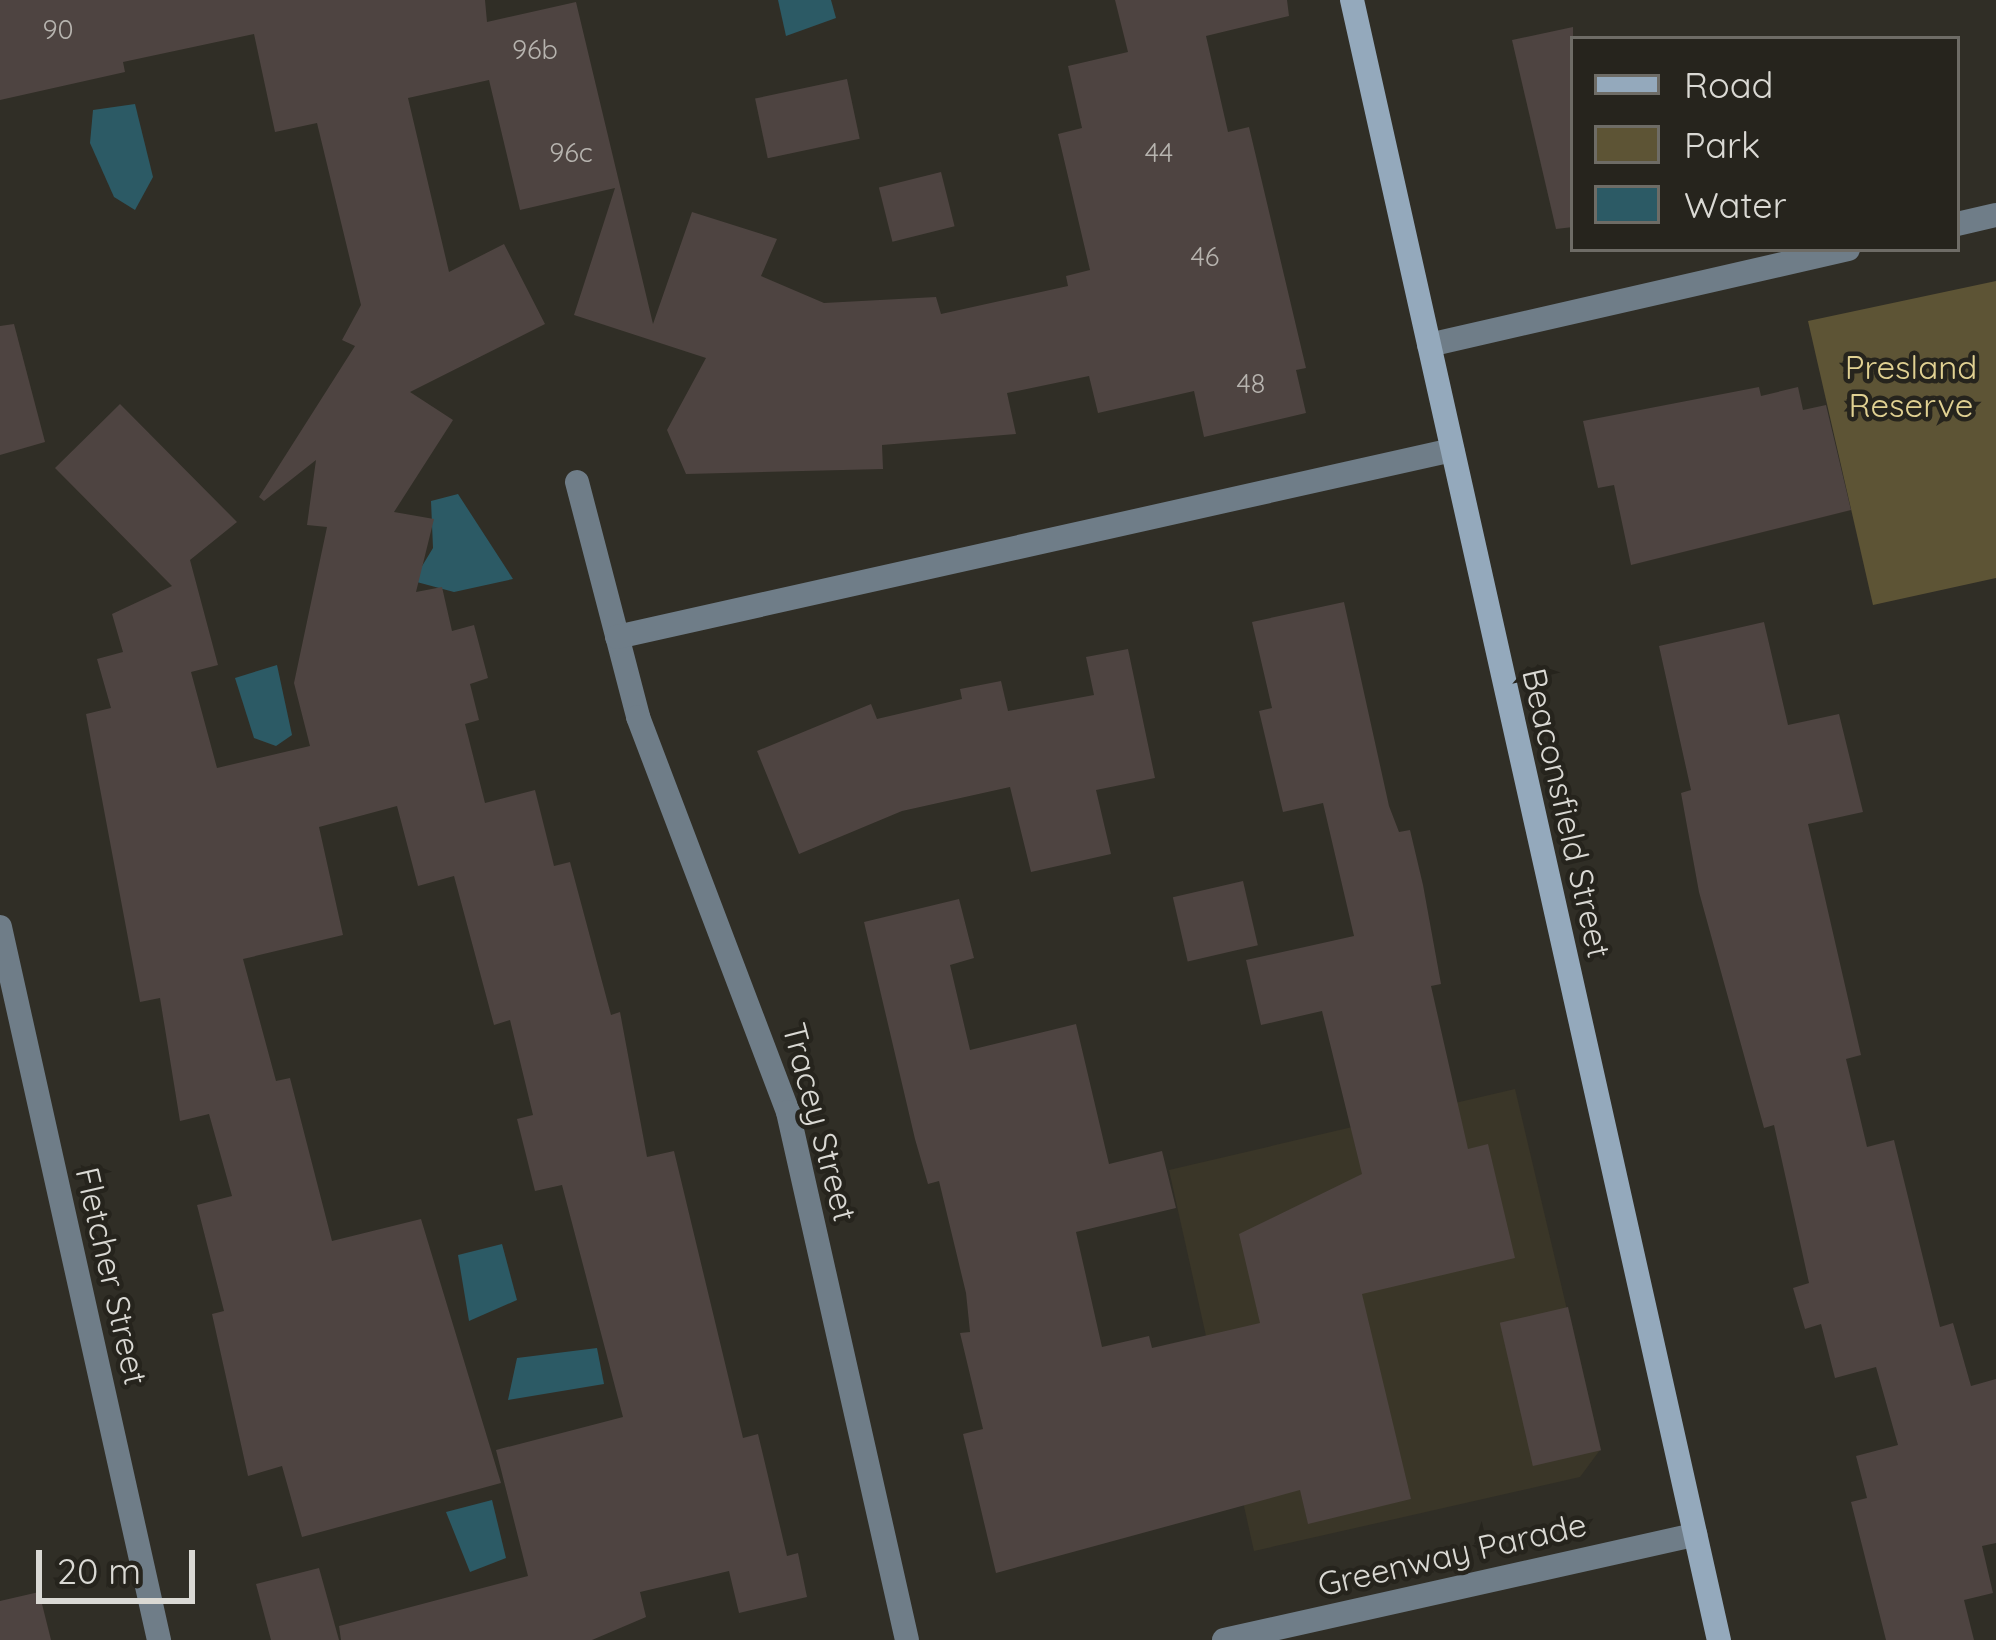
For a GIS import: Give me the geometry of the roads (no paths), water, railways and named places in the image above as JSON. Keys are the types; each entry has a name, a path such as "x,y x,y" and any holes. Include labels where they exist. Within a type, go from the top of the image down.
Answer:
{"main road":[{"name":"Beaconsfield Street","path":"1352,0 1719,1640"}],"street":[{"path":"1960,223 1996,215"},
{"path":"1429,344 1835,252"},
{"path":"616,637 1452,450"},
{"name":"Tracey Street","path":"578,482 646,739 788,1112 907,1640"},
{"name":"Fletcher Street","path":"0,927 159,1640"},
{"name":"Greenway Parade","path":"1224,1640 1696,1535"}],"water":[{"path":"778,0 831,0 836,18 786,36"},
{"path":"135,104 153,177 135,210 114,197 90,143 93,110"},
{"path":"458,494 513,579 454,592 413,581 433,548 431,501"},
{"path":"277,665 292,735 276,746 254,738 235,678"},
{"path":"502,1244 517,1300 469,1321 458,1255"},
{"path":"597,1348 604,1384 508,1400 517,1358"},
{"path":"492,1500 506,1558 470,1572 446,1512"}],"park label":[{"name":"Presland Reserve","path":"1911,386"}]}
